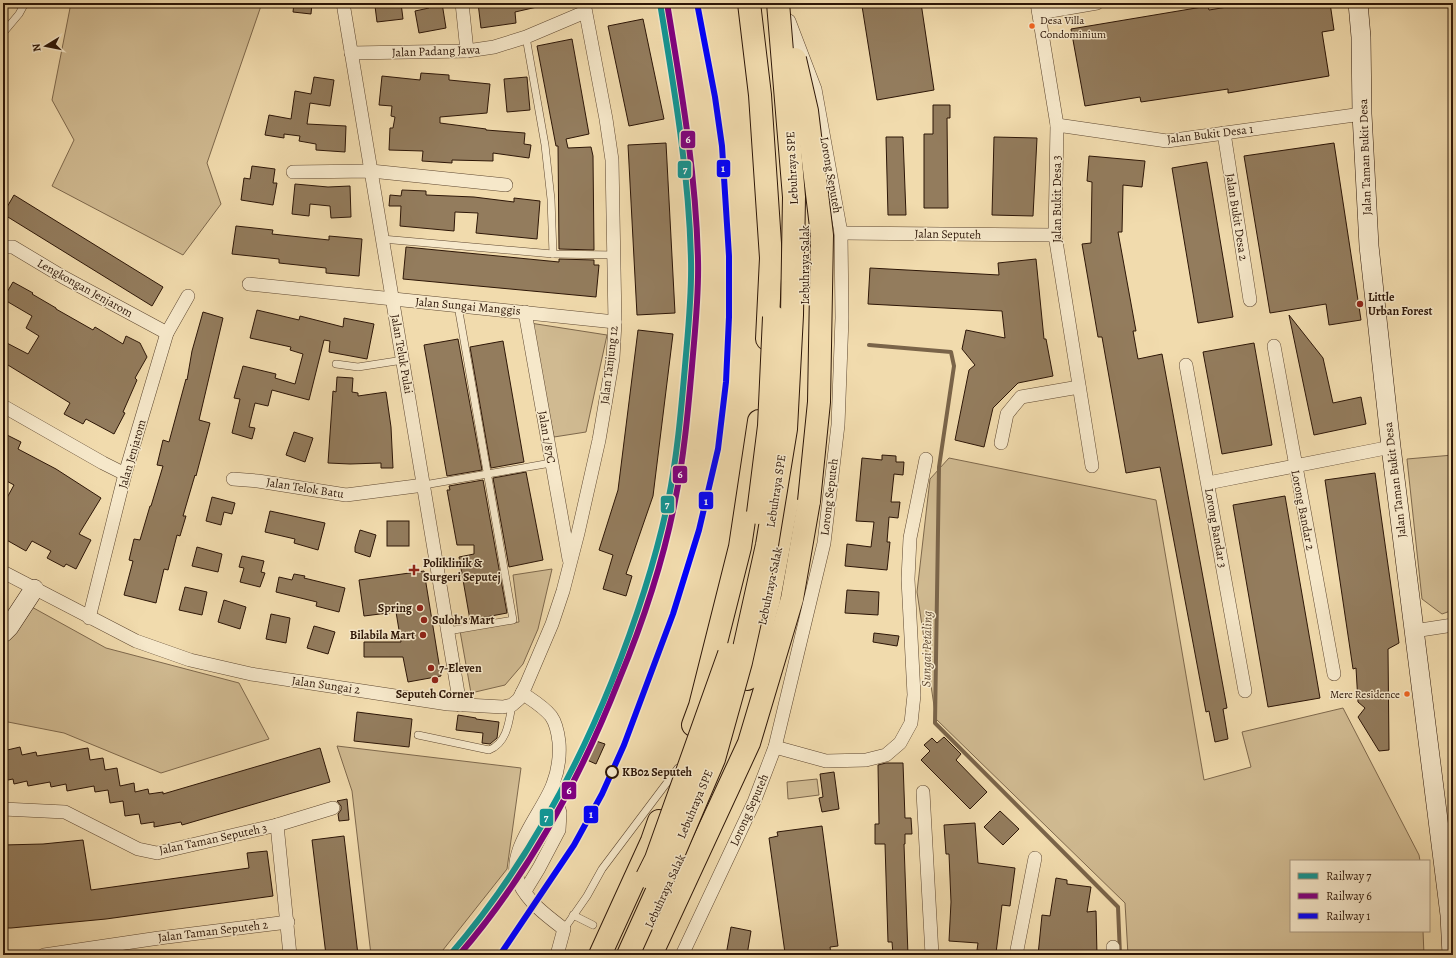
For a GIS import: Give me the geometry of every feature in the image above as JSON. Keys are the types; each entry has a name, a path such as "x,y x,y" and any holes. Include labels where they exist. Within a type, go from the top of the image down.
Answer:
{"highway":[{"path":"600,955 652,841 700,706 740,547 764,390 770,258 760,95 749,3"},
{"name":"Lebuhraya SPE","path":"613,955 656,859 729,657 753,543 769,426 774,311 774,190 768,95 757,3"},
{"path":"651,955 749,743 792,599 808,501 819,402 822,235 807,111 784,8"},
{"name":"Lebuhraya SPE","path":"628,955 714,759 741,662 767,545 786,429 792,315 794,198 784,8"},
{"name":"Lebuhraya Salak","path":"635,955 681,859 734,725 769,600 795,460 805,319 806,240 802,153 784,8"},
{"path":"792,599 795,460"},
{"path":"593,955 624,902"}],"street":[{"name":"Jalan Teluk Pulai","path":"343,3 460,705"},
{"path":"462,3 467,51"},
{"path":"1038,8 1095,3"},
{"name":"Jalan Taman Bukit Desa","path":"1358,3 1361,37 1362,114 1369,246 1391,447 1450,915 1452,955"},
{"name":"Jalan Padang Jawa","path":"351,53 467,51 494,47 526,37 585,8"},
{"name":"Jalan Tanjung 12","path":"522,693 558,610 578,533 599,440 612,358 615,322 615,255 612,160 610,140 585,8"},
{"name":"Lorong Seputeh","path":"682,955 754,802 775,747 824,543 838,424 842,318 841,233 815,89 784,8"},
{"name":"Jalan Bukit Desa 3","path":"1038,8 1057,125 1055,235 1092,466"},
{"name":"Jalan Bukit Desa 1","path":"1057,125 1166,141 1362,114"},
{"name":"Jalan Bukit Desa 2","path":"1224,133 1250,300"},
{"path":"293,172 371,171 506,186"},
{"name":"Jalan Seputeh","path":"841,233 1055,235"},
{"name":"Lengkongan Jenjarom","path":"3,247 13,247 62,277 167,333"},
{"name":"Jalan Sungai Manggis","path":"249,284 615,322"},
{"name":"Jalan Jenjarom","path":"89,618 125,474 167,333 188,296"},
{"name":"Jalan 1/87C","path":"525,312 570,562"},
{"name":"Lorong Bandar 2","path":"1274,346 1334,674"},
{"name":"Lorong Bandar 3","path":"1186,365 1245,691"},
{"path":"1001,443 1008,414 1021,397 1079,387"},
{"path":"3,406 125,474"},
{"path":"1208,483 1391,447"},
{"path":"775,747 826,760 866,760 886,755 900,743 911,723 914,695 908,579 910,538 926,459"},
{"name":"Jalan Telok Batu","path":"233,479 258,481 346,495 424,485"},
{"name":"Jalan Sungai 2","path":"3,572 89,618 136,641 190,660 251,674 460,705 503,707 512,705"},
{"path":"3,633 9,627 34,589"},
{"path":"1414,632 1453,625"},
{"path":"512,705 522,693 543,707 551,716 557,730 559,747 558,761 553,785 520,846 516,862 519,882 531,901 564,929 557,955"},
{"path":"525,891 559,830 560,813 553,785"},
{"path":"923,792 932,955"},
{"name":"Jalan Taman Seputeh 3","path":"3,809 65,812 138,849 158,853 277,825 333,808"},
{"path":"277,825 288,922 290,955"},
{"path":"1016,955 1036,858"},
{"name":"Jalan Taman Seputeh 2","path":"44,955 159,938 288,922"}],"lane":[{"path":"3,33 19,14 25,3"},
{"path":"526,37 545,145 551,199 553,254"},
{"path":"382,239 553,254 615,255"},
{"path":"448,631 513,620 458,306"},
{"path":"336,364 358,367 403,360"},
{"path":"424,485 551,463"},
{"path":"418,735 489,750 497,747 508,728 512,705"},
{"path":"564,929 587,896 602,869 678,768"},
{"path":"573,915 593,925"}],"shaded area":[{"path":"71,3 262,3 207,163 221,204 183,255 52,186 74,140 52,100"},
{"path":"530,323 607,335 586,432 554,437"},
{"path":"1453,455 1453,610 1442,614 1422,599 1407,459"},
{"path":"949,458 1156,500 1204,780 1251,767 1242,732 1343,708 1419,855 1420,860 1290,860 1290,932 1423,932 1424,955 1128,955 1125,903 936,719 917,592 930,479"},
{"path":"552,569 538,629 523,664 505,685 471,693 460,631 519,622 513,575"},
{"path":"30,606 106,648 239,683 269,739 161,773 64,733 3,721 3,637"},
{"path":"337,746 521,768 507,869 439,955 371,955 352,791"},
{"path":"817,779 819,795 788,799 787,782"}],"building":[{"path":"294,3 312,3 311,14 293,12"},
{"path":"390,3 401,3 403,19 377,22 375,6"},
{"path":"428,3 442,3 446,28 419,33 415,11 429,8"},
{"path":"478,3 536,3 537,7 515,12 516,23 481,28"},
{"path":"880,3 921,3 934,90 877,100 862,6"},
{"path":"1252,3 1330,3 1334,30 1322,32 1329,76 1228,93 1228,89 1141,102 1140,97 1085,106 1071,29 1208,6 1209,10"},
{"path":"643,19 664,119 629,126 608,26"},
{"path":"572,39 589,134 566,139 568,148 591,147 593,156 594,250 559,249 558,146 556,146 537,46"},
{"path":"421,73 449,75 449,80 490,84 487,113 440,117 440,123 486,130 525,133 524,144 531,145 529,158 493,153 493,161 452,160 452,163 422,161 423,151 389,150 390,128 393,128 395,117 391,116 392,106 379,105 382,76 420,80"},
{"path":"314,77 334,80 330,106 310,103 307,124 346,126 345,152 316,150 316,144 299,141 300,136 284,134 284,138 265,135 269,115 291,119 295,91 311,94"},
{"path":"527,77 530,110 507,112 504,79"},
{"path":"933,105 950,105 950,118 947,118 948,208 924,208 924,134 933,134"},
{"path":"886,137 903,137 906,215 888,215"},
{"path":"994,137 1037,138 1033,216 992,215"},
{"path":"666,143 675,313 637,315 628,145"},
{"path":"1334,143 1361,320 1329,325 1326,304 1270,313 1244,156"},
{"path":"1089,156 1145,161 1142,187 1123,185 1122,232 1118,232 1136,331 1133,331 1138,359 1162,354 1227,708 1223,709 1228,739 1215,742 1209,711 1206,712 1160,467 1126,473 1102,337 1098,337 1082,244 1091,243 1092,182 1087,181"},
{"path":"1207,162 1233,317 1198,323 1172,168"},
{"path":"252,166 275,169 273,183 277,183 273,205 241,200 244,178 250,179"},
{"path":"295,184 328,187 350,186 351,217 331,218 330,206 310,204 309,216 292,214"},
{"path":"402,190 426,191 426,195 474,197 514,202 514,198 540,201 537,239 476,233 478,213 455,212 454,231 400,226 401,206 389,206 390,195 401,196"},
{"path":"14,195 163,287 152,306 3,214"},
{"path":"236,226 273,230 272,234 329,240 329,236 362,239 359,276 326,273 326,268 279,263 279,259 232,254"},
{"path":"406,247 559,262 559,259 594,260 594,265 599,265 596,297 403,279"},
{"path":"1036,259 1044,339 1046,339 1053,376 1018,383 993,408 984,447 955,440 969,370 975,365 962,349 966,330 1005,338 1002,311 868,304 870,268 999,275 998,263"},
{"path":"13,282 93,330 95,327 123,344 126,336 140,343 147,357 135,378 137,380 123,412 125,413 114,434 86,419 83,424 64,414 70,403 3,362 3,341 28,354 39,336 26,328 32,316 3,299"},
{"path":"257,310 299,320 300,316 343,327 344,318 374,324 367,359 329,352 330,341 324,340 309,400 272,390 268,406 255,403 249,427 255,428 252,439 232,433 240,399 234,398 243,366 276,374 275,378 295,384 303,354 290,350 291,347 250,338"},
{"path":"203,312 223,318 199,420 210,423 196,476 195,475 183,516 186,516 180,536 177,535 168,570 164,569 156,603 124,595 133,561 129,560 134,539 140,540 163,466 157,465 163,440 169,442 186,379 187,380 192,351"},
{"path":"1289,315 1323,358 1333,403 1361,397 1366,424 1314,435"},
{"path":"638,330 673,334 653,496 626,574 632,576 626,596 603,589 613,555 599,550 618,490"},
{"path":"458,339 482,470 447,476 424,345"},
{"path":"503,341 524,462 491,468 470,347"},
{"path":"1254,343 1272,445 1222,454 1203,352"},
{"path":"337,377 353,378 352,392 358,393 358,396 386,392 391,427 393,468 381,468 381,463 328,463 333,391 336,392"},
{"path":"294,432 313,438 305,462 286,455"},
{"path":"3,433 21,442 18,449 56,469 101,498 79,534 91,540 76,569 66,564 64,567 47,558 51,551 32,541 26,551 3,538 3,505 14,485 3,479"},
{"path":"882,455 896,456 896,462 904,462 903,475 894,474 891,502 900,502 898,518 889,517 887,542 890,542 887,570 845,566 847,544 871,547 874,522 856,521 862,458 882,460"},
{"path":"526,472 543,560 509,567 493,478"},
{"path":"1375,473 1399,643 1388,649 1389,750 1379,751 1358,717 1365,708 1358,702 1356,668 1353,669 1325,480"},
{"path":"483,480 507,613 470,620 459,557 474,554 474,545 457,545 447,490 450,490 449,486"},
{"path":"1285,496 1320,698 1268,707 1233,505"},
{"path":"212,497 235,503 232,514 224,512 221,525 206,521"},
{"path":"270,511 325,523 318,550 294,543 295,539 265,532"},
{"path":"387,521 409,521 409,546 387,546"},
{"path":"360,530 376,535 370,557 355,552"},
{"path":"197,547 222,554 218,572 192,566"},
{"path":"242,556 264,561 261,572 265,573 260,587 240,582 244,568 239,567"},
{"path":"424,571 441,676 408,682 403,657 364,657 364,642 401,642 396,612 364,616 359,580"},
{"path":"294,574 305,576 304,578 345,588 339,612 316,606 317,602 276,592 279,577 292,580"},
{"path":"185,587 207,592 202,615 179,610"},
{"path":"847,590 879,592 878,615 845,613"},
{"path":"224,600 246,607 240,629 218,622"},
{"path":"271,614 290,618 286,643 266,639"},
{"path":"314,626 335,632 328,654 307,648"},
{"path":"874,633 899,636 897,646 873,642"},
{"path":"357,712 412,719 409,747 354,741"},
{"path":"458,715 499,722 497,738 490,744 482,743 483,733 456,730"},
{"path":"944,737 961,754 956,760 987,792 970,809 921,760 930,751 924,745 932,738 937,743"},
{"path":"596,741 605,744 596,764 587,760"},
{"path":"20,747 22,755 36,752 37,756 88,748 90,760 103,758 105,770 117,768 120,786 134,783 135,792 148,789 149,794 163,792 163,794 320,748 330,782 182,825 181,822 154,827 154,822 141,824 139,814 125,816 123,801 110,803 108,790 95,792 94,786 67,791 66,784 51,787 50,782 28,786 27,781 14,784 13,779 3,781 3,751"},
{"path":"886,763 903,763 905,818 911,818 912,834 905,834 904,844 908,955 893,955 892,942 888,942 885,844 875,844 875,824 879,824 878,765"},
{"path":"834,772 839,809 822,812 819,798 823,797 820,774"},
{"path":"347,799 349,820 339,821 338,814 341,810 341,806 337,801"},
{"path":"1000,811 1019,829 1003,845 984,827"},
{"path":"975,823 978,863 1015,868 1010,906 1002,905 996,953 977,950 978,943 949,941 951,902 949,854 946,854 944,825"},
{"path":"822,826 838,946 830,947 831,954 793,955 793,952 785,953 769,838 778,836 777,832"},
{"path":"344,836 358,955 326,955 312,840"},
{"path":"83,840 91,890 249,868 247,853 267,851 273,896 106,919 3,928 3,845 43,844"},
{"path":"1056,878 1067,880 1067,884 1091,887 1087,912 1096,911 1097,955 1038,955 1042,915 1050,916"},
{"path":"731,927 751,931 747,955 726,955"}],"waterway":[{"name":"Sungai Petaling","path":"869,345 951,352 954,366 939,467 935,723 1118,907 1120,955"}],"rail line":[{"name":"7","path":"450,955 499,892 521,859 562,790 580,754 612,681 629,637 651,570 663,525 671,485 682,400 690,313 691,260 690,227 684,163 660,3"},
{"name":"6","path":"459,955 508,892 551,824 570,789 604,717 628,658 652,592 665,547 681,468 689,400 698,273 697,227 691,163 667,3"},
{"name":"1","path":"500,955 574,845 602,794 624,745 673,614 699,530 718,449 726,382 729,317 729,256 722,146 715,97 697,3"}],"place":[{"name":"Desa Villa Condominium","path":"1032,26"},
{"name":"Little Urban Forest","path":"1360,304"},
{"name":"Poliklinik & Surgeri Seputej","path":"414,570"},
{"name":"Spring","path":"420,608"},
{"name":"Suloh’s Mart","path":"424,620"},
{"name":"Bilabila Mart","path":"423,635"},
{"name":"7-Eleven","path":"431,668"},
{"name":"Seputeh Corner","path":"435,680"},
{"name":"Merc Residence","path":"1407,694"},
{"name":"KB02 Seputeh","path":"612,772"}]}
